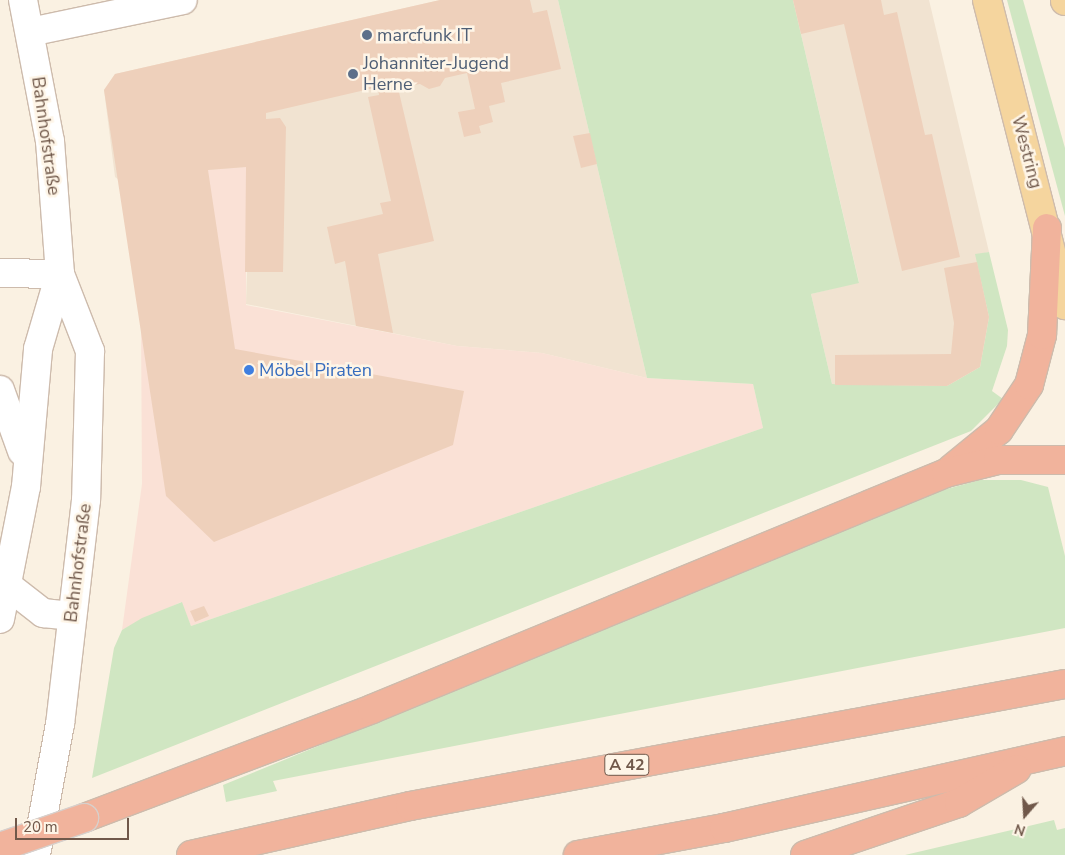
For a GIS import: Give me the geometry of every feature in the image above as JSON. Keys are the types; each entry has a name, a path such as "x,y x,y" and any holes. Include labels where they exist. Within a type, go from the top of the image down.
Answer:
{"highway":[{"path":"946,473 999,430 1029,385 1042,335 1047,228"},
{"path":"0,848 372,710 946,473 998,460 1065,460"},
{"name":"A 42","path":"191,855 410,806 1065,684"},
{"path":"578,855 724,828 1053,754"},
{"path":"804,855 959,803 1053,754"}],"main road":[{"name":"Westring","path":"987,0 1047,228 1065,305"}],"street":[{"name":"Bahnhofstraße","path":"23,0 51,149 60,274 90,351 86,500 71,616 60,724 36,855"},
{"path":"30,32 183,0"},
{"path":"0,273 60,274"},
{"name":"Bahnhofstraße","path":"0,619 26,487 38,349 60,274"},
{"path":"0,390 16,424 26,487"},
{"path":"7,585 43,613 71,616"}],"shaded area":[{"path":"440,0 558,0 647,378 542,353 457,346 246,304 247,272 115,177 104,90 115,74"},
{"path":"793,0 929,0 989,252 976,255 989,317 980,367 947,386 832,384 811,294 859,282"},
{"path":"246,167 246,305 457,346 542,353 647,378 753,384 763,428 191,626 181,602 122,630 142,484 141,324 208,170"}],"green space":[{"path":"558,0 793,0 859,283 811,294 832,384 947,386 980,367 989,317 975,254 989,252 1008,330 1007,346 992,391 1003,399 971,431 92,778 114,648 122,630 142,618 182,602 191,626 763,428 753,384 647,378"},
{"path":"1007,0 1023,0 1065,148 1065,216"},
{"path":"980,480 1021,480 1048,487 1065,556 1065,628 273,781 277,791 226,802 223,785 943,490"},
{"path":"1054,820 1057,830 1065,828 1065,855 905,855"}],"building":[{"path":"440,0 530,0 533,13 547,10 561,69 501,83 505,102 489,106 493,122 479,126 481,133 464,137 458,112 475,109 467,73 445,78 440,86 429,89 420,84 398,88 434,241 378,254 393,333 356,326 345,261 335,264 327,227 383,214 380,203 391,201 368,97 379,95 378,87 266,113 266,119 280,118 286,127 283,272 245,272 246,167 208,170 235,349 464,391 453,445 214,542 166,496 104,90 115,74"},
{"path":"793,0 881,0 884,15 897,12 925,135 932,134 960,257 902,271 844,24 801,34"},
{"path":"590,133 597,164 581,168 573,136"},
{"path":"977,262 989,317 980,367 947,386 835,385 835,355 951,354 954,323 944,268"},
{"path":"204,606 209,616 195,622 190,611"}],"place":[{"name":"marcfunk IT","path":"367,35"},
{"name":"Johanniter-Jugend Herne","path":"353,74"},
{"name":"Möbel Piraten","path":"249,370"}]}
